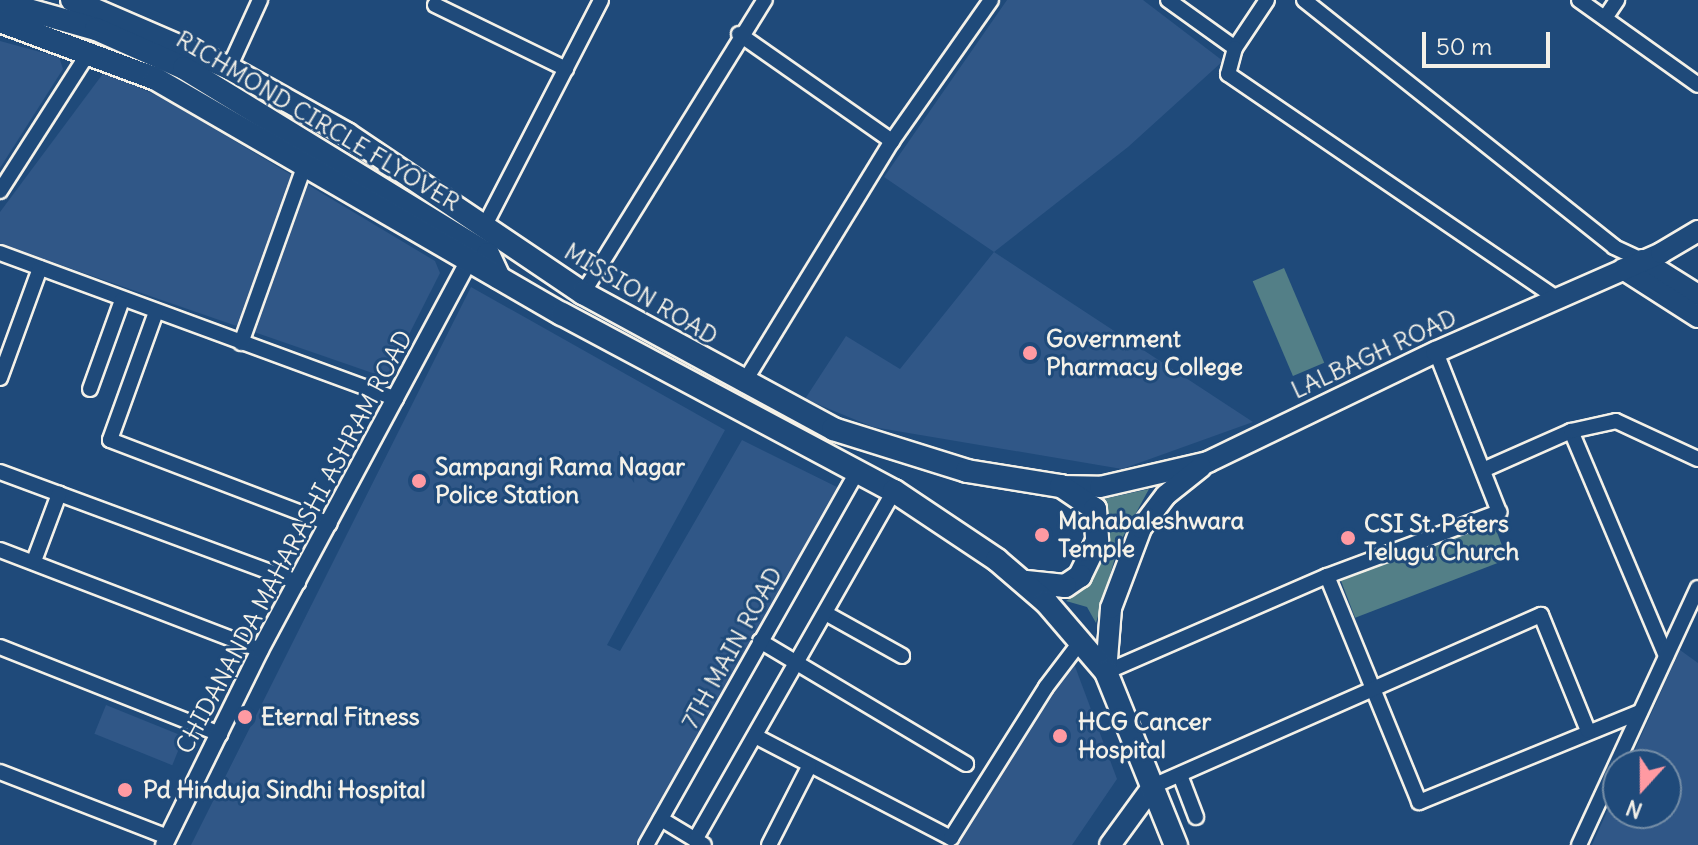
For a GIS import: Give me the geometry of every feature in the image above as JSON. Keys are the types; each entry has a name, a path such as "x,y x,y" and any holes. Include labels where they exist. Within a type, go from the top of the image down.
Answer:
{"main road":[{"name":"MISSION ROAD","path":"72,0 229,68 347,134 474,243"},
{"name":"RICHMOND CIRCLE FLYOVER","path":"0,2 96,29 157,54 309,140 474,243 488,254 499,278"},
{"name":"MISSION ROAD","path":"0,21 90,50 156,79 305,164 583,293 743,384 833,429 901,453 1061,486 1095,509 1100,522 1093,559 1065,586 1026,582"},
{"name":"LALBAGH ROAD","path":"1061,486 1100,487 1208,462 1698,231"},
{"path":"1642,260 1698,295"},
{"path":"1623,269 1698,317"},
{"name":"MISSION ROAD","path":"499,278 894,491 1026,582 1106,672 1176,845"},
{"path":"1106,672 1111,608 1141,528 1166,495 1208,462"},
{"path":"1110,845 1153,786"}],"street":[{"path":"229,68 260,0"},
{"path":"474,243 601,0"},
{"path":"583,293 739,34 765,0"},
{"path":"743,384 892,141 991,0"},
{"path":"1168,0 1235,48"},
{"path":"1267,0 1235,48 1228,74 1556,298"},
{"path":"1304,0 1614,247 1642,260"},
{"path":"1579,0 1696,80"},
{"path":"1605,18 1617,0"},
{"path":"435,5 566,69"},
{"path":"739,34 892,141"},
{"path":"0,191 90,50"},
{"path":"241,343 305,164"},
{"name":"CHIDANANDA MAHARASHI ASHRAM ROAD","path":"166,841 260,650 396,399 474,243"},
{"path":"0,253 396,399"},
{"path":"0,378 40,268"},
{"path":"90,389 122,300"},
{"path":"156,312 110,440 330,524"},
{"path":"1106,672 1327,576 1499,512 1436,352"},
{"path":"1483,470 1571,431 1616,421 1698,459"},
{"path":"1571,431 1666,656"},
{"path":"0,472 298,582"},
{"name":"7TH MAIN ROAD","path":"646,845 857,472"},
{"path":"661,819 699,842 894,491"},
{"path":"34,561 59,494"},
{"path":"0,550 260,650"},
{"path":"1327,576 1376,689 1419,802 1639,712"},
{"path":"1579,845 1698,588"},
{"path":"827,614 902,656"},
{"path":"1153,786 1541,615 1588,731"},
{"path":"760,641 966,764"},
{"path":"757,737 809,767 860,787 951,838 1046,687 1081,641"},
{"path":"0,647 220,734"},
{"path":"769,845 809,767"},
{"path":"0,772 166,841"},
{"path":"1180,775 1196,817"}],"shaded area":[{"path":"1007,0 1143,0 1223,61 1128,147 994,252 884,177"},
{"path":"0,41 59,57 63,69 0,168"},
{"path":"105,71 168,101 435,261 440,273 387,378 0,244 0,212"},
{"name":"Government Pharmacy College","path":"994,252 1253,422 1122,469 873,427 805,399 846,336 900,369"},
{"path":"471,287 725,430 607,645 620,651 742,440 841,489 635,845 191,845"},
{"path":"1680,650 1698,663 1698,845 1592,845 1602,823 1602,829 1682,829 1682,749 1635,749"},
{"name":"HCG Cancer Hospital","path":"1073,661 1117,779 1072,845 952,845 1045,693"},
{"path":"106,705 184,736 172,765 94,734"}],"green space":[{"path":"1284,268 1324,363 1293,376 1253,281"},
{"path":"1149,489 1119,544 1096,623 1087,607 1066,601 1090,585 1108,548 1111,527 1099,500"},
{"path":"1493,522 1507,559 1355,618 1341,580"}],"place":[{"name":"Government Pharmacy College","path":"1030,353"},
{"name":"Sampangi Rama Nagar Police Station","path":"419,481"},
{"name":"Mahabaleshwara Temple","path":"1042,535"},
{"name":"CSI St. Peters Telugu Church","path":"1348,538"},
{"name":"Eternal Fitness","path":"245,717"},
{"name":"HCG Cancer Hospital","path":"1060,736"},
{"name":"Pd Hinduja Sindhi Hospital","path":"125,790"}]}
